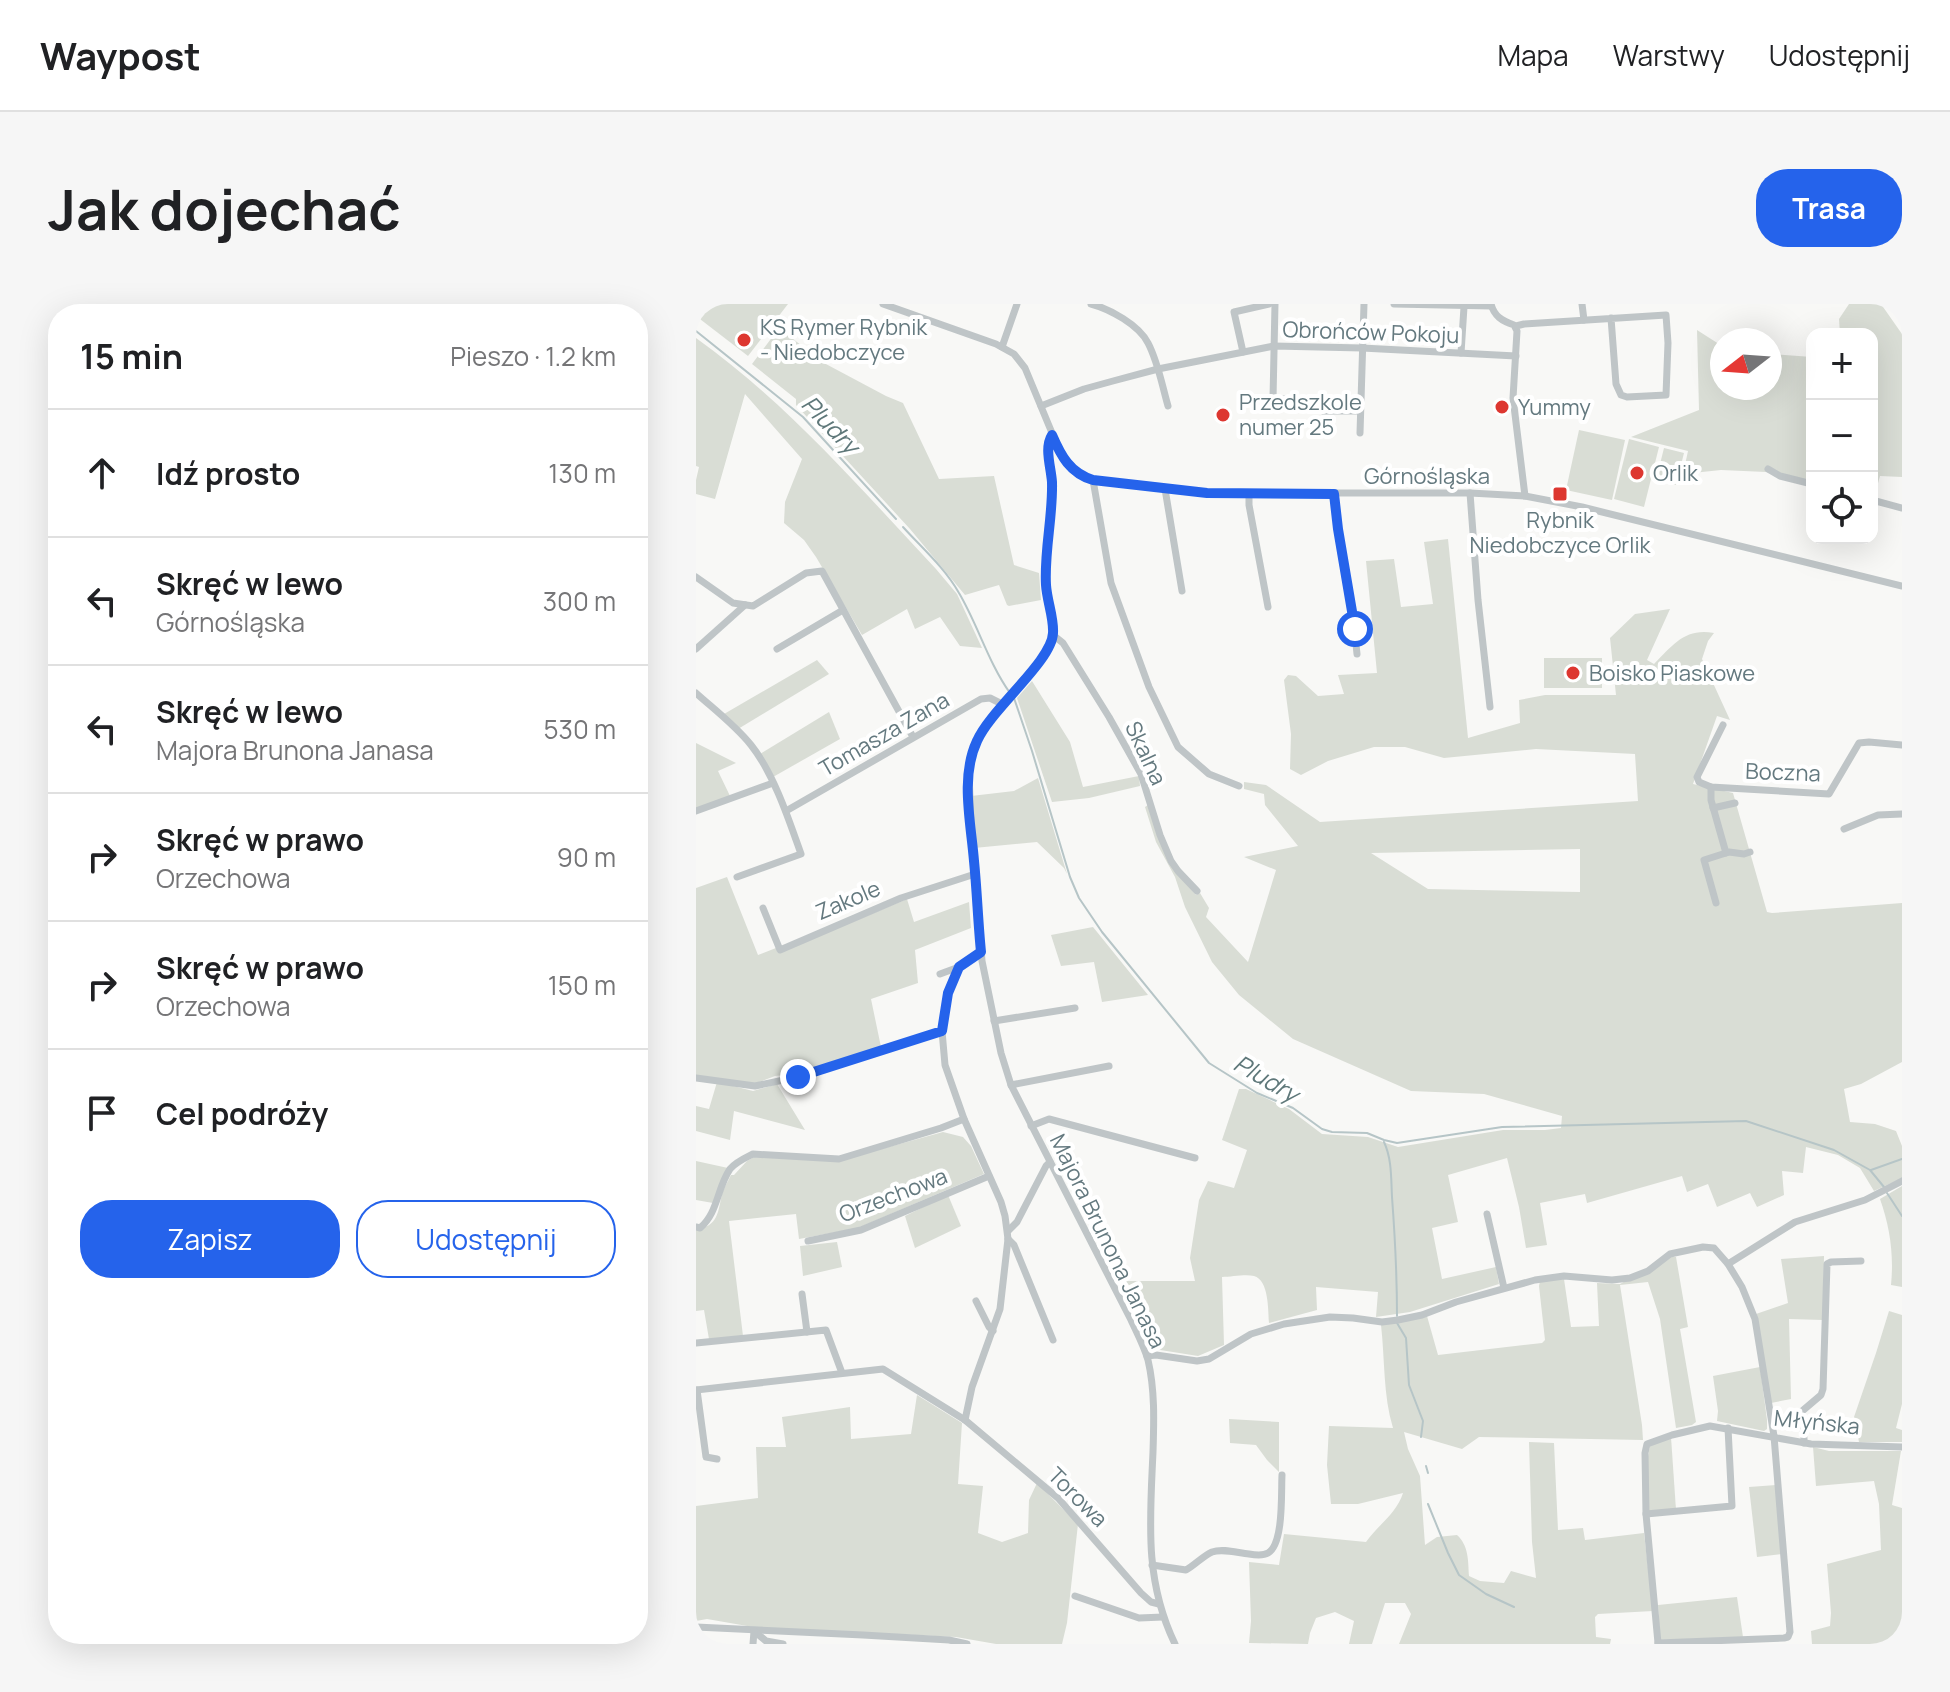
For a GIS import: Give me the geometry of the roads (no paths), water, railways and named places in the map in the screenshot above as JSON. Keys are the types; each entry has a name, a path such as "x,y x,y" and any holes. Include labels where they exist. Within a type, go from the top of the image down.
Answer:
{"street":[{"name":"Górnośląska","path":"883,304 895,306 1014,354 1023,365 1062,457 1081,476 1207,493 1470,493 1525,496 1582,507 1902,586"},
{"path":"1002,347 1017,304"},
{"path":"1091,304 1125,319 1147,341 1168,406"},
{"path":"1243,352 1234,312 1269,304"},
{"path":"1275,304 1273,399 1304,399 1323,411 1360,411"},
{"path":"1360,433 1364,304"},
{"path":"1394,304 1491,305 1497,316 1516,326 1524,324 1611,318 1666,315 1666,395 1621,395 1616,384 1611,318"},
{"path":"1582,304 1584,320"},
{"path":"1461,353 1464,307"},
{"path":"1516,326 1513,395 1525,496"},
{"name":"Obrońców Pokoju","path":"1041,406 1084,389 1158,369 1274,346 1516,356"},
{"path":"1052,435 1048,446 1052,500 1046,574 1053,635"},
{"path":"1768,469 1780,476 1806,482"},
{"path":"1097,480 1096,502 1111,583 1149,687 1178,747 1209,774 1239,786"},
{"path":"1165,489 1182,591"},
{"path":"1470,493 1490,707"},
{"path":"1249,494 1268,607"},
{"path":"1334,494 1357,654"},
{"path":"1878,502 1902,508"},
{"path":"696,577 733,603 753,606 806,573 822,571 913,737"},
{"path":"696,649 745,605"},
{"path":"777,649 843,610"},
{"name":"Majora Brunona Janasa","path":"1053,635 1048,651 980,734 970,764 969,799 981,952 1002,1060 1011,1085 1147,1356 1154,1413 1149,1530 1152,1565 1159,1604 1175,1644"},
{"name":"Skalna","path":"1053,635 1069,653 1128,751 1142,778 1166,850 1178,871 1197,891"},
{"path":"696,693 722,715 760,757 786,811 801,854 737,877"},
{"name":"Tomasza Zana","path":"786,811 981,699 1004,702"},
{"path":"1723,725 1697,777 1699,782 1711,787 1711,800 1726,853"},
{"name":"Boczna","path":"1711,787 1829,794 1859,743 1902,745"},
{"path":"696,811 773,783"},
{"path":"1713,808 1735,803"},
{"path":"1844,829 1878,815 1902,814"},
{"path":"1716,903 1704,860 1726,853 1750,852"},
{"name":"Zakole","path":"763,908 780,950 901,898 975,874"},
{"path":"940,974 959,967 981,952"},
{"path":"717,1459 706,1457 697,1390 883,1369 965,1420 972,1387 1000,1309 1008,1235 1004,1210 964,1119 945,1065 942,1031 948,993 959,967"},
{"path":"994,1021 1075,1008"},
{"path":"696,1078 755,1086 798,1077 942,1031"},
{"path":"1011,1085 1109,1066"},
{"name":"Orzechowa","path":"696,1227 700,1228 708,1221 731,1169 753,1154 839,1159 964,1119"},
{"name":"Majora Brunona Janasa","path":"1031,1126 1049,1119 1195,1158"},
{"path":"1008,1235 1050,1162"},
{"name":"Orzechowa","path":"808,1241 861,1230 989,1176"},
{"path":"1728,1264 1795,1222 1865,1200 1902,1181"},
{"path":"1487,1214 1504,1288"},
{"path":"1008,1235 1053,1340"},
{"path":"1147,1356 1197,1361 1209,1359 1251,1334 1284,1324 1330,1317 1382,1322 1398,1320 1555,1276 1612,1280 1630,1278 1648,1271 1670,1254 1707,1246 1717,1250 1742,1287 1755,1319 1774,1436 1790,1635 1784,1638 1657,1643"},
{"path":"1804,1443 1801,1412 1821,1395 1823,1389 1827,1264 1861,1261"},
{"path":"802,1294 807,1332"},
{"path":"976,1301 993,1331"},
{"path":"696,1343 826,1330 842,1373"},
{"name":"Torowa","path":"965,1420 1058,1498 1141,1593 1151,1602 1159,1604"},
{"name":"Młyńska","path":"1657,1643 1646,1514 1647,1444 1710,1426 1804,1443 1902,1447"},
{"path":"1646,1514 1732,1506 1728,1428"},
{"path":"1152,1565 1186,1570 1217,1551 1253,1555 1269,1552 1279,1529 1282,1475"},
{"path":"1075,1596 1139,1618 1163,1617"},
{"path":"696,1627 949,1640 967,1644"},
{"path":"753,1644 754,1631"},
{"path":"754,1631 766,1641 783,1644"}],"waterway":[{"name":"Pludry","path":"696,331 803,417 896,519"},
{"name":"Pludry","path":"903,527 953,584 1010,693"},
{"name":"Pludry","path":"1014,698 1079,898 1102,932 1209,1063 1257,1093 1293,1108 1322,1129 1367,1133 1397,1143 1502,1127 1746,1121 1834,1150 1870,1170 1884,1187"},
{"path":"1384,1142 1391,1169 1397,1316"},
{"path":"1871,1170 1902,1159"},
{"path":"1887,1193 1902,1216"},
{"path":"1397,1323 1406,1338 1409,1385 1423,1421 1421,1437"},
{"path":"1426,1466 1428,1473"},
{"path":"1428,1504 1459,1575 1486,1594 1514,1607"}],"place":[{"name":"KS Rymer Rybnik - Niedobczyce","path":"744,340"},
{"name":"Yummy","path":"1502,407"},
{"name":"Przedszkole numer 25","path":"1223,415"},
{"name":"Orlik","path":"1637,473"},
{"name":"Rybnik Niedobczyce Orlik","path":"1560,494"},
{"name":"Boisko Piaskowe","path":"1573,673"}]}
